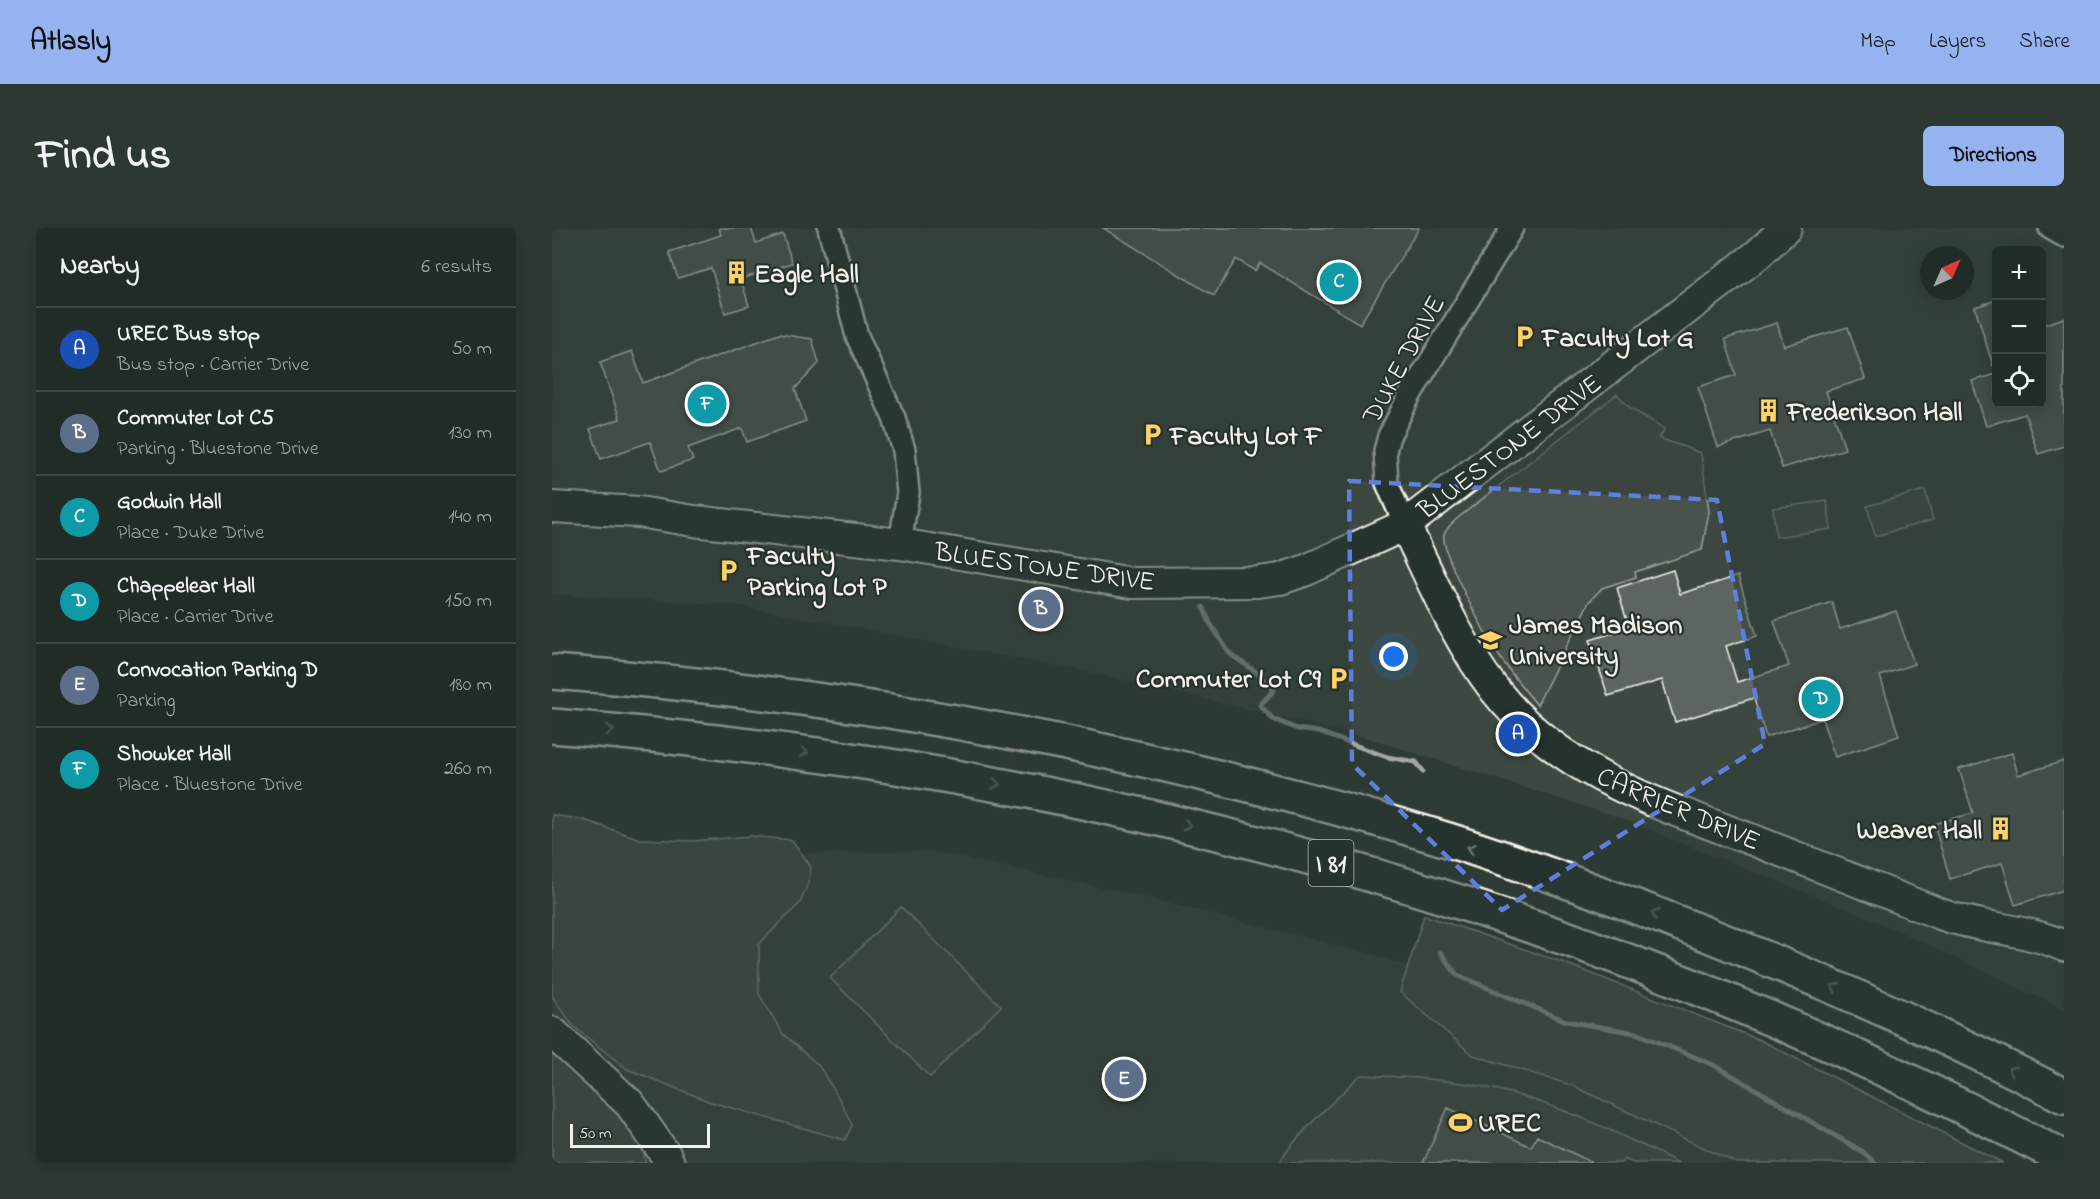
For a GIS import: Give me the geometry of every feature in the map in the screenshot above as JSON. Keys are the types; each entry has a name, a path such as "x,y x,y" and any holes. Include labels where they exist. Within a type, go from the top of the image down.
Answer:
{"highway":[{"name":"I 81","path":"552,672 632,678 777,694 909,712 1067,742 1176,766 1325,805 1462,844 1733,944 1890,1011 2064,1096"},
{"name":"I 81","path":"552,726 693,738 892,765 1069,799 1295,853 1424,891 1519,923 1722,998 1907,1079 2064,1158"}],"street":[{"path":"829,228 857,336 894,417 904,450 908,493 900,544"},
{"name":"DUKE DRIVE","path":"1405,525 1387,483 1385,451 1389,436 1410,395 1512,228"},
{"name":"BLUESTONE DRIVE","path":"552,507 639,512 718,524 900,544 1132,583 1258,582 1280,579 1304,571 1405,525 1743,266 1786,228"},
{"path":"2050,228 2064,236"},
{"name":"CARRIER DRIVE","path":"1405,525 1468,650 1495,690 1542,738 1574,762 1610,782 1652,800 1940,915 2031,934 2064,946"},
{"path":"552,1032 630,1104 669,1163"}],"highlighted area":[{"path":"1349,481 1717,500 1765,744 1502,910 1352,764"}],"shaded area":[{"name":"James Madison University","path":"552,228 2064,228 2064,1009 1886,925 1615,816 1364,737 1099,674 736,605 552,594"},
{"path":"1617,394 1630,408 1665,429 1659,438 1701,453 1709,511 1702,550 1635,572 1636,577 1602,588 1589,602 1537,705 1504,663 1476,615 1449,559 1444,535 1459,517"},
{"path":"1925,490 1933,520 1875,536 1867,506"},
{"path":"1827,501 1831,529 1776,537 1773,508"},
{"path":"552,815 584,820 640,839 692,841 751,836 792,840 811,867 809,881 800,903 759,944 759,994 783,1034 819,1066 840,1100 852,1125 845,1140 711,1102 627,1069 573,1026 552,996"},
{"path":"552,837 648,857 930,851 1132,894 1374,955 1630,1046 1898,1163 552,1163"},
{"path":"901,907 1001,1006 930,1077 830,978"},
{"path":"1424,915 1562,962 1760,1040 2003,1163 1736,1163 1571,1085 1473,1055 1400,992"},
{"path":"552,1032 630,1104 646,1163 552,1163"},
{"path":"1360,1075 1457,1082 1514,1094 1577,1116 1679,1163 1633,1163 1624,1159 1621,1163 1593,1163 1537,1136 1531,1147 1448,1108 1423,1163 1280,1163 1285,1153 1304,1131"}],"building":[{"name":"Eagle Hall","path":"719,228 751,228 756,243 783,234 792,263 741,279 749,306 725,313 711,268 678,278 669,252 721,235"},
{"path":"1103,228 1419,228 1360,324 1260,263 1255,271 1236,259 1214,296"},
{"path":"1992,301 1992,363 1975,307"},
{"path":"2064,318 2064,446 2038,454 2025,414 1986,426 1972,381 1992,375 1992,408 2046,408 2046,324"},
{"name":"Frederikson Hall","path":"1777,323 1784,346 1848,327 1865,379 1826,391 1845,449 1782,468 1770,431 1718,447 1698,387 1736,375 1725,339"},
{"path":"779,334 812,339 819,363 795,389 806,421 747,442 742,428 688,448 693,460 661,471 650,442 601,459 590,429 620,419 600,362 632,351 643,383"},
{"path":"1673,570 1680,594 1738,576 1757,636 1726,646 1737,682 1789,666 1774,621 1832,602 1840,629 1896,611 1914,664 1880,676 1899,736 1835,757 1822,719 1766,737 1754,698 1675,722 1662,680 1608,696 1590,640 1629,628 1617,588"},
{"name":"Weaver Hall","path":"2012,753 2018,775 2064,761 2064,890 2015,905 2002,863 1950,879 1934,824 1973,813 1959,769"},
{"name":"UREC","path":"1448,1108 1531,1147 1537,1136 1593,1163 1423,1163"}],"waterway":[{"path":"1203,607 1210,623 1230,654 1256,672 1274,690 1260,705 1273,719 1297,729 1319,732 1387,757 1416,762 1423,771"},
{"path":"1440,952 1457,975 1566,1021 1636,1033 1714,1065 1863,1152 1875,1163"}],"place":[{"name":"Eagle Hall","path":"736,273"},
{"name":"Godwin Hall","path":"1339,282"},
{"name":"Faculty Lot G","path":"1524,337"},
{"name":"Showker Hall","path":"707,404"},
{"name":"Frederikson Hall","path":"1769,411"},
{"name":"Faculty Lot F","path":"1152,435"},
{"name":"Faculty Parking Lot P","path":"729,571"},
{"name":"Commuter Lot C5","path":"1041,609"},
{"name":"James Madison University","path":"1491,640"},
{"name":"Commuter Lot C9","path":"1339,678"},
{"name":"Chappelear Hall","path":"1821,699"},
{"name":"UREC Bus stop","path":"1518,734"},
{"name":"Weaver Hall","path":"2000,829"},
{"name":"Convocation Parking D","path":"1124,1079"},
{"name":"UREC","path":"1460,1122"}]}
